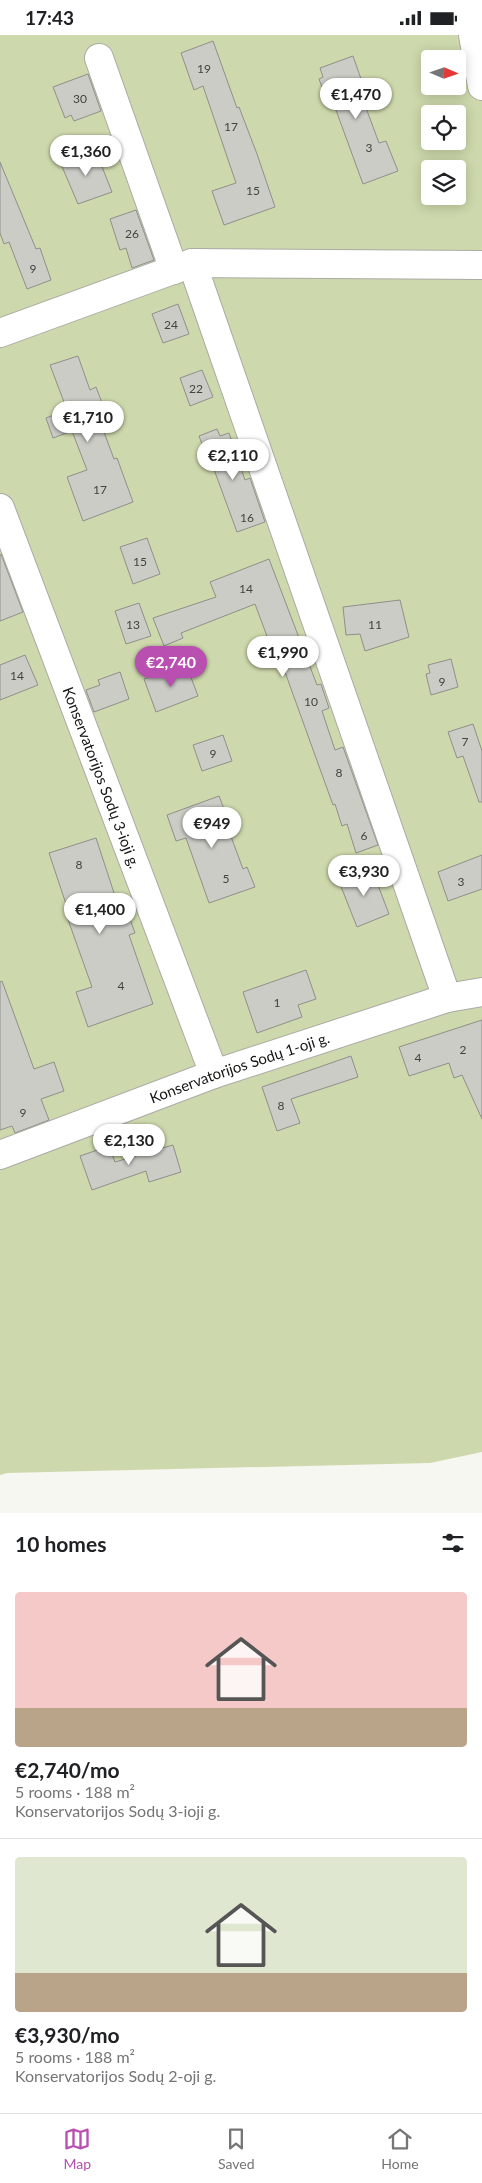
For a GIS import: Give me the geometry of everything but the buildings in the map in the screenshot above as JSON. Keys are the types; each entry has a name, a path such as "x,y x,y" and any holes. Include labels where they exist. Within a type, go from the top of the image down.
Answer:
{"street":[{"path":"474,35 482,86"},
{"path":"99,58 183,266 447,998"},
{"path":"0,333 183,266 482,265"},
{"name":"Konservatorijos Sodų 3-ioji g.","path":"0,507 214,1074"},
{"name":"Konservatorijos Sodų 1-oji g.","path":"0,1155 214,1074 447,998 482,992"}],"green space":[{"path":"0,35 482,35 482,1452 430,1463 7,1473 0,1475"}]}
